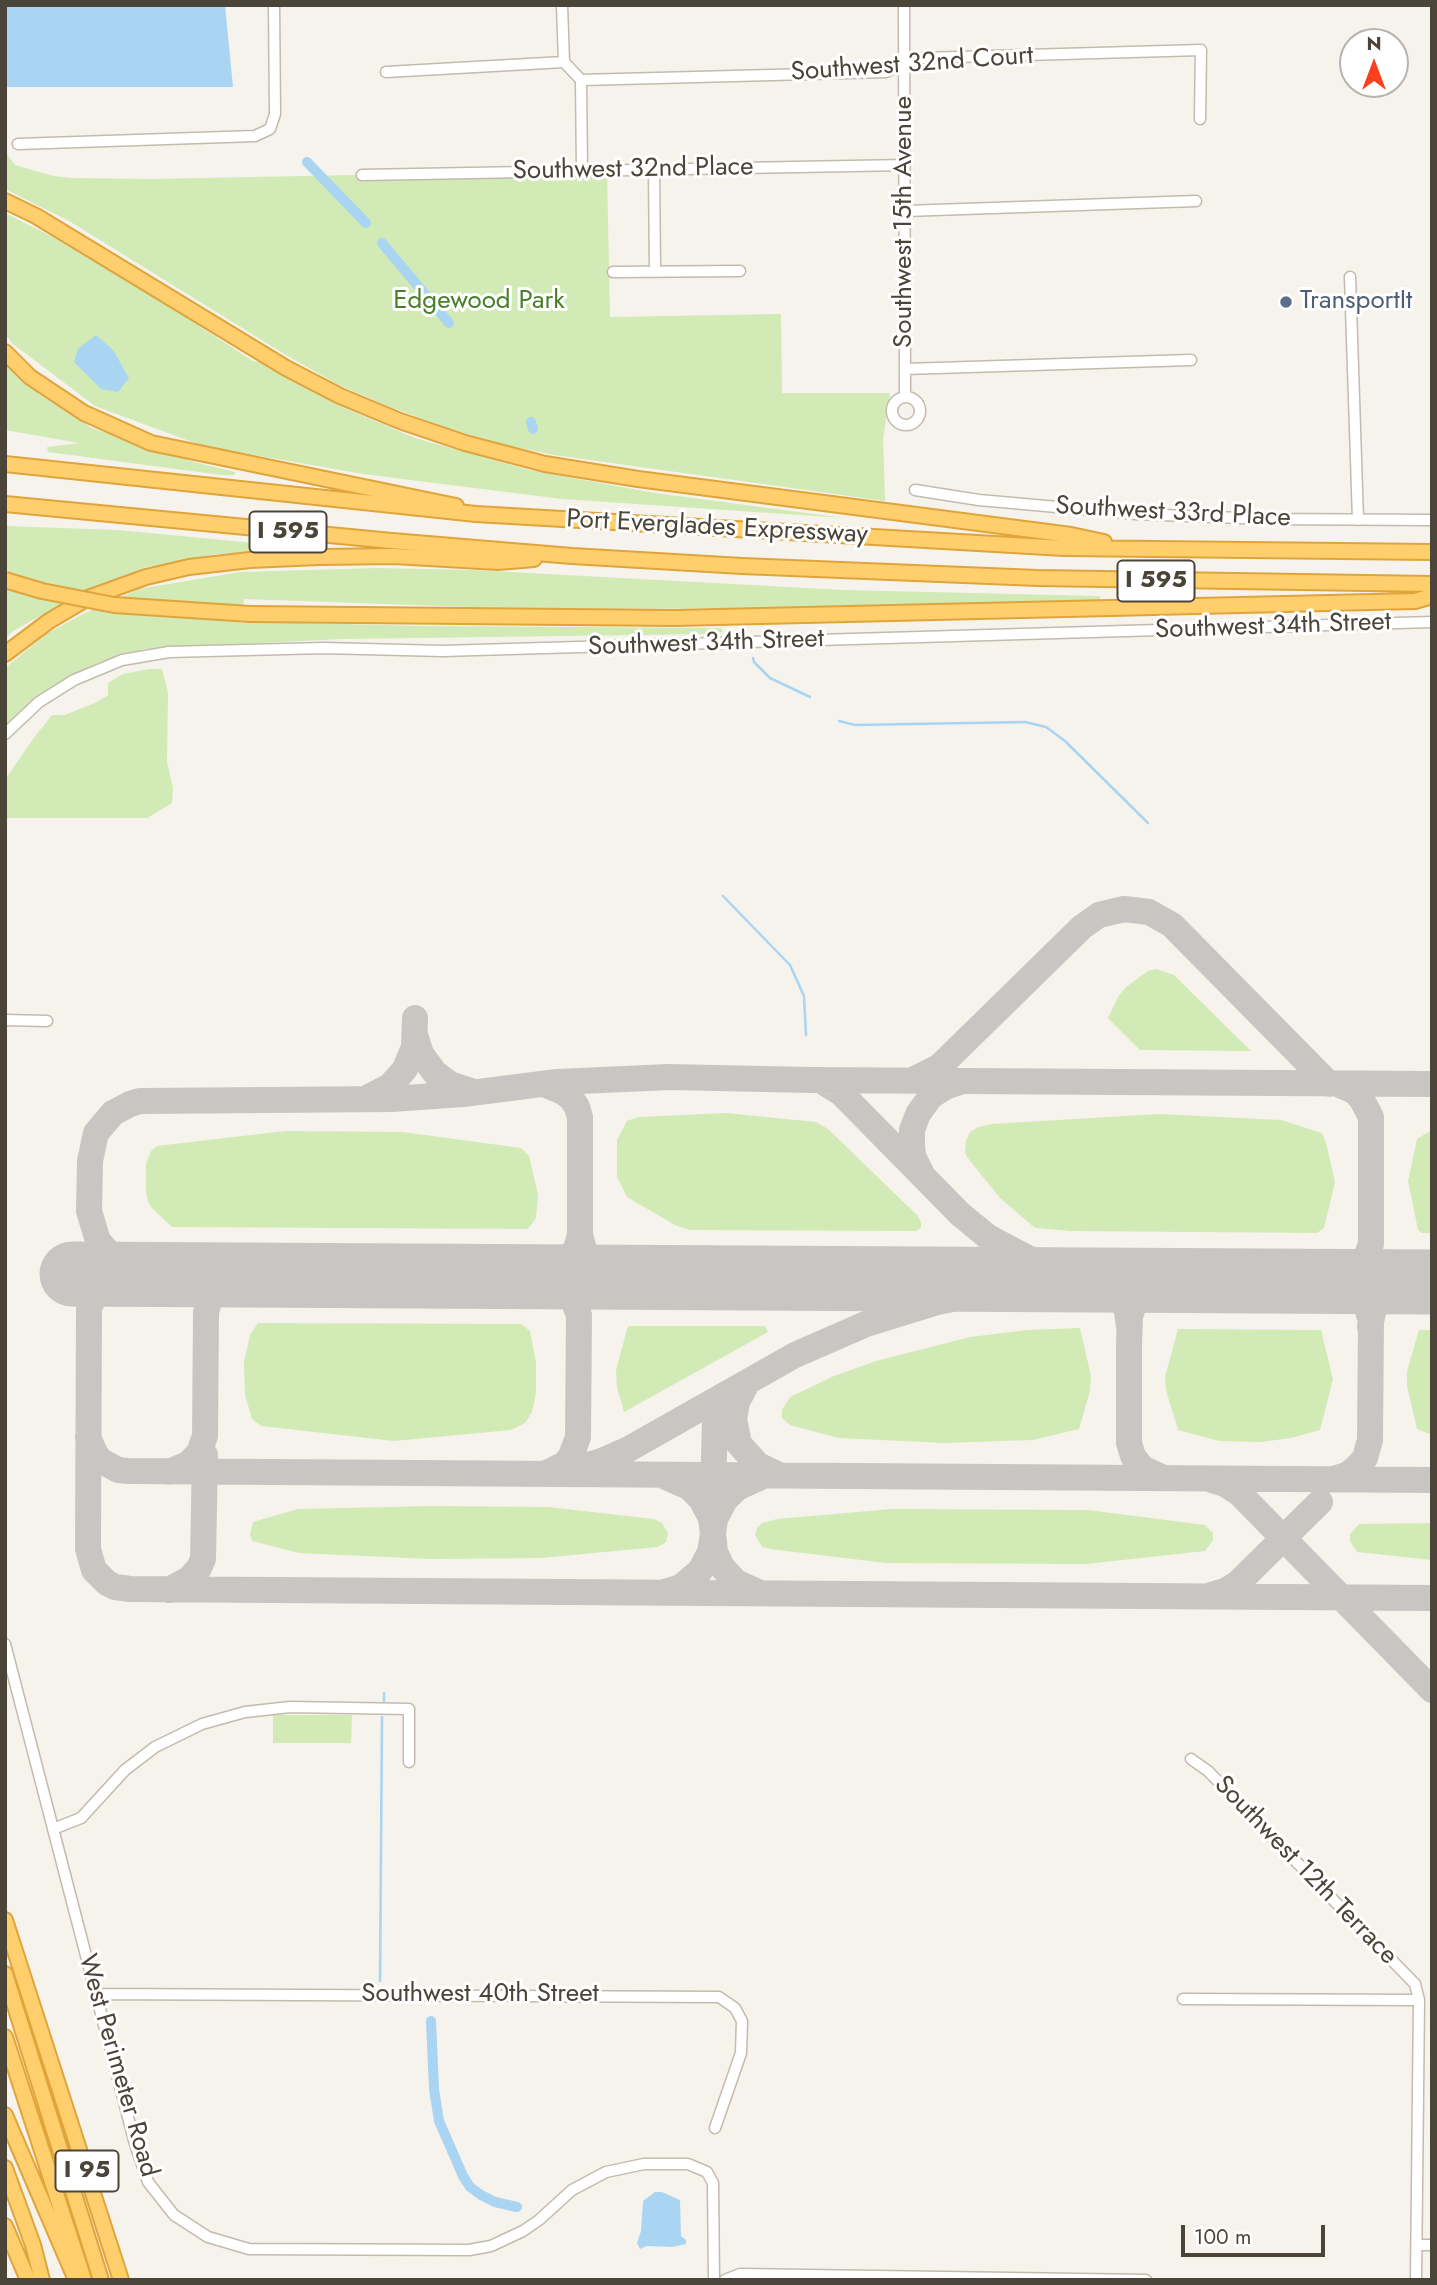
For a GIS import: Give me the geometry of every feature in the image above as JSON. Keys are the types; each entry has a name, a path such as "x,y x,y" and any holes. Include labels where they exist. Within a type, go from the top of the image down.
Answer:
{"highway":[{"path":"5,201 36,216 297,374 340,396 400,421 466,443 558,466 1071,535 1136,550"},
{"path":"5,352 30,377 84,412 152,443 447,502 476,514"},
{"name":"Port Everglades Expressway","path":"5,464 476,514 1064,548 1432,552"},
{"name":"Port Everglades Expressway","path":"5,504 572,556 811,570 1025,577 1432,584"},
{"path":"5,653 49,621 88,598 146,577 199,566 259,559 319,557 394,556 498,562 572,556"},
{"path":"5,580 42,591 114,605 250,614 674,618 1415,601 1432,596"},
{"name":"I 95","path":"5,1920 121,2280"},
{"path":"5,1974 101,2280"},
{"path":"5,2038 84,2280"},
{"name":"I 95","path":"5,2062 76,2280"},
{"path":"5,2115 76,2280"},
{"path":"5,2168 33,2245 42,2280"},
{"path":"5,2226 28,2280"}],"street":[{"path":"18,144 255,136 270,128 275,114 274,5"},
{"path":"562,5 564,62 581,80 582,171"},
{"name":"Southwest 15th Avenue","path":"904,5 905,396"},
{"name":"Southwest 32nd Court","path":"581,80 886,72 922,58 1201,50 1200,119"},
{"path":"386,72 564,62"},
{"name":"Southwest 32nd Place","path":"362,175 905,165"},
{"path":"654,170 655,272"},
{"path":"905,211 1196,201"},
{"path":"613,272 740,271"},
{"path":"1350,277 1357,520"},
{"path":"905,369 1191,360"},
{"name":"Southwest 33rd Place","path":"915,490 979,500 1100,512 1254,519 1432,520"},
{"name":"Southwest 34th Street","path":"5,734 39,702 74,680 122,660 169,652 312,648 442,651 1432,622"},
{"path":"5,1020 47,1021"},
{"name":"West Perimeter Road","path":"5,1644 128,2120 148,2182 166,2207 199,2233 230,2245 260,2250 446,2251 480,2248 502,2242 523,2231 580,2184 615,2168 681,2163 695,2165 707,2172 714,2188 714,2280"},
{"path":"53,1829 81,1818 115,1781 146,1753 177,1735 215,1719 245,1712 278,1708 409,1710 409,1762"},
{"name":"Southwest 12th Terrace","path":"1191,1759 1208,1771 1415,1984 1419,2000"},
{"name":"Southwest 40th Street","path":"96,1994 719,1997 735,2008 742,2021 741,2053 715,2128"},
{"path":"1183,1999 1419,2000 1416,2280"},
{"path":"1417,2245 1432,2245"},
{"path":"725,2280 740,2274 1146,2280"}],"green space":[{"name":"Edgewood Park","path":"5,146 15,165 53,176 71,178 151,179 607,170 610,317 781,314 782,393 890,393 883,439 885,501 554,455 453,430 388,406 337,384 69,221 5,189"},
{"path":"5,213 92,257 253,361 261,362 342,407 415,438 529,470 655,493 844,518 562,499 363,474 203,446 95,406 13,344 5,334"},
{"path":"5,362 40,395 92,428 194,462 235,472 235,475 48,452 47,447 79,443 5,430"},
{"path":"5,526 118,530 296,547 297,550 217,554 146,567 55,608 13,631 5,639"},
{"path":"378,568 473,570 844,590 1100,596 1100,601 821,608 526,609 244,599 239,623 721,628 723,632 342,639 144,649 99,662 47,690 5,729 5,668 48,633 139,589 240,572"},
{"path":"162,669 168,693 167,761 173,788 172,803 147,818 5,818 6,778 52,715 65,715 97,702 108,695 108,683 123,674"},
{"path":"1156,969 1174,975 1251,1051 1140,1050 1108,1018 1126,987 1148,971"},
{"path":"725,1113 816,1122 828,1129 917,1215 921,1228 916,1231 690,1230 675,1225 627,1197 617,1177 617,1140 627,1121 638,1117"},
{"path":"1159,1114 1281,1120 1322,1133 1335,1182 1324,1228 1317,1233 1071,1231 1035,1228 1000,1198 965,1152 970,1132 991,1124"},
{"path":"1432,1130 1432,1233 1422,1233 1418,1230 1408,1181 1417,1139"},
{"path":"285,1131 403,1132 521,1148 529,1156 538,1195 536,1218 528,1229 172,1227 148,1201 146,1164 151,1151 157,1146"},
{"path":"258,1323 521,1324 530,1331 536,1363 536,1392 532,1412 525,1423 511,1430 394,1441 261,1426 252,1419 245,1395 244,1362 250,1335"},
{"path":"628,1326 765,1326 768,1332 624,1412 617,1387 616,1370"},
{"path":"1080,1328 1091,1376 1090,1391 1079,1429 1033,1440 944,1443 838,1438 790,1425 782,1418 782,1410 790,1397 834,1376 876,1361 970,1337 1027,1330"},
{"path":"1178,1329 1321,1330 1333,1379 1320,1430 1261,1442 1219,1441 1178,1430 1166,1390 1165,1377"},
{"path":"1419,1330 1432,1330 1432,1435 1417,1429 1407,1386 1407,1371"},
{"path":"548,1507 654,1519 662,1523 668,1533 666,1542 658,1547 541,1558 430,1559 299,1553 252,1541 250,1534 253,1522 298,1509"},
{"path":"892,1509 1088,1510 1205,1525 1213,1533 1213,1540 1205,1551 1086,1564 886,1563 770,1549 762,1547 755,1535 762,1523 777,1519"},
{"path":"1432,1523 1432,1560 1357,1552 1350,1541 1350,1534 1359,1524"},
{"path":"273,1715 352,1715 351,1743 273,1743"}],"water":[{"path":"5,5 225,5 233,87 5,87"},
{"path":"96,335 113,350 129,378 118,392 101,389 74,362 78,349"},
{"path":"655,2192 662,2192 680,2200 681,2236 686,2240 686,2244 672,2247 647,2246 640,2249 637,2243 641,2231 643,2201"}],"waterway":[{"path":"307,162 366,223"},
{"path":"382,243 449,323"},
{"path":"531,422 533,429"},
{"path":"753,658 770,678 810,697"},
{"path":"839,721 855,725 1025,722 1046,727 1065,741 1148,823"},
{"path":"723,896 790,965 804,996 806,1035"},
{"path":"384,1693 384,1701"},
{"path":"380,1981 382,1717"},
{"path":"431,2021 434,2089 439,2121 463,2176 470,2187 481,2195 495,2202 517,2207"}],"taxiway":[{"path":"913,1080 939,1067 1082,927 1099,915 1124,909 1149,912 1172,925 1329,1084"},
{"path":"365,1099 390,1086 405,1069 414,1047 415,1018"},
{"path":"415,1035 421,1054 435,1073 450,1084 471,1091"},
{"path":"149,1272 124,1265 110,1254 98,1241 89,1211 90,1161 96,1133 113,1113 140,1101 392,1099 463,1094 557,1082 669,1077 1432,1084"},
{"path":"820,1080 841,1093 960,1214 988,1237 1041,1265 1092,1280"},
{"path":"921,1172 913,1156 912,1145 912,1130 918,1114 931,1096 960,1082"},
{"path":"530,1275 551,1272 563,1266 576,1249 580,1235 580,1117 571,1098 544,1084"},
{"path":"1335,1282 1360,1266 1371,1244 1371,1117 1354,1091 1337,1084"},
{"path":"580,1235 585,1253 595,1265 609,1273 626,1277"},
{"path":"165,1274 112,1279 100,1288 89,1307 88,1549 94,1570 115,1587 1432,1598"},
{"path":"169,1472 188,1464 199,1453 205,1436 206,1312 209,1302 222,1285 251,1275"},
{"path":"521,1277 546,1279 560,1285 571,1295 579,1315 578,1437 565,1464 549,1472"},
{"path":"580,1467 627,1450 795,1355 866,1324 937,1302 1053,1280"},
{"path":"1098,1280 1122,1300 1129,1327"},
{"path":"1164,1478 1142,1468 1133,1456 1129,1443 1129,1345 1130,1316 1135,1302 1146,1290 1166,1281"},
{"path":"1333,1479 1347,1475 1356,1468 1365,1458 1370,1440 1371,1321 1367,1308 1358,1296 1335,1282"},
{"path":"1370,1327 1373,1312 1381,1297 1391,1289 1408,1282"},
{"path":"745,1387 737,1402 734,1419 739,1444 758,1465 779,1475"},
{"path":"713,1493 715,1420 721,1405 731,1393"},
{"path":"88,1437 100,1460 118,1470 128,1471 1432,1480"},
{"path":"169,1590 189,1579 203,1559 205,1455"},
{"path":"665,1592 681,1587 700,1571 710,1552 713,1534 711,1518 701,1499 689,1487 666,1477"},
{"path":"758,1592 736,1582 722,1567 715,1552 713,1534 715,1519 725,1500 737,1488 759,1478"},
{"path":"1212,1480 1239,1493 1432,1690"},
{"path":"1211,1595 1238,1583 1320,1502"}],"runway":[{"path":"72,1274 1432,1282"}],"place":[{"name":"TransportIt","path":"1286,302"}]}
